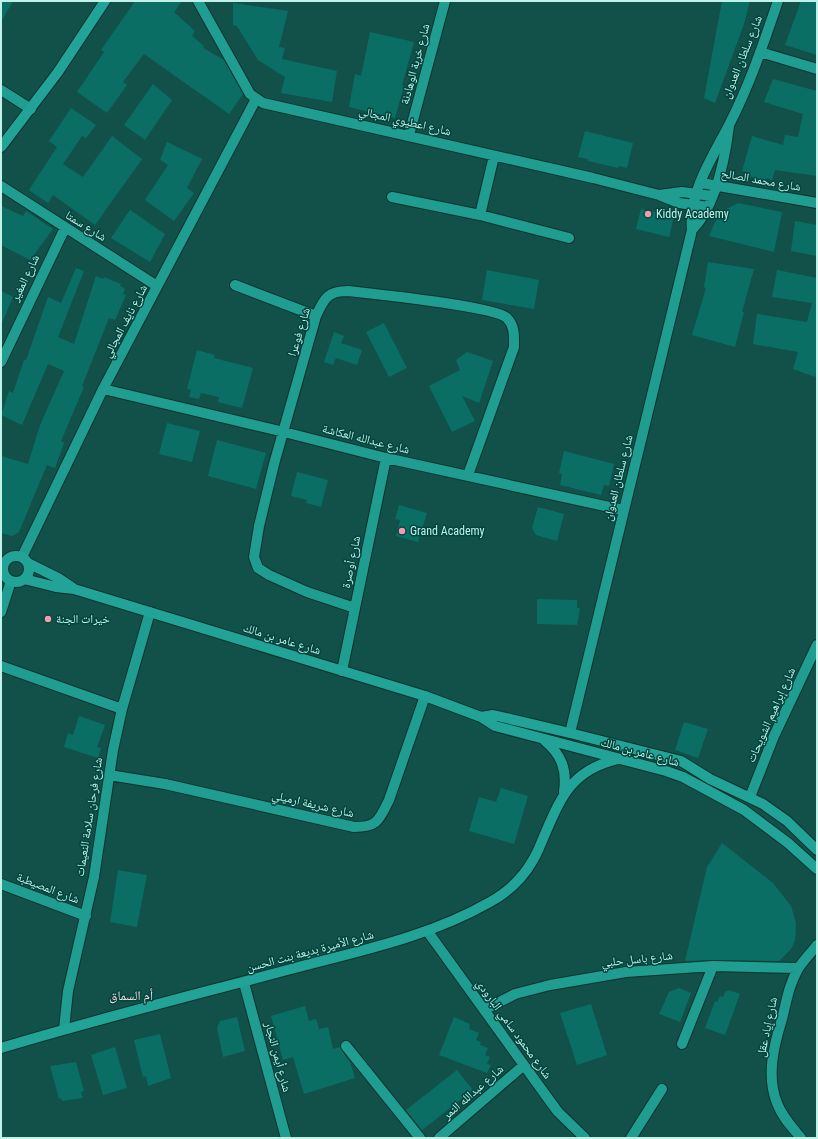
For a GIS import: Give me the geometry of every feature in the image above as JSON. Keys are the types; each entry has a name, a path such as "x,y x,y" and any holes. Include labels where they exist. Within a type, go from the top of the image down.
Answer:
{"street":[{"path":"1,147 31,109 105,1"},
{"path":"198,1 246,87 256,99"},
{"name":"شارع خربة الوهادنة","path":"409,135 445,1"},
{"name":"شارع سلطان العدوان","path":"570,732 692,230 691,221 697,194 714,151 730,123 760,52 778,1"},
{"path":"760,52 817,69"},
{"path":"1,90 31,109"},
{"name":"شارع اعطيوي المجالي","path":"256,99 273,106 409,135 659,195 670,200 694,206 708,207"},
{"name":"شارع نايف المجالي","path":"25,560 103,390 256,99"},
{"name":"شارع سلطان العدوان","path":"692,230 698,225 708,207 716,186 724,159 730,123"},
{"path":"480,216 494,156"},
{"name":"شارع محمد الصالح","path":"701,183 817,203"},
{"name":"شارع سمتا","path":"1,186 157,286"},
{"name":"شارع اعطيوي المجالي","path":"659,195 672,192 712,196"},
{"path":"392,197 480,216 569,238"},
{"name":"شارع المغير","path":"1,362 65,228"},
{"path":"236,285 316,316"},
{"name":"شارع فوعرا","path":"355,608 307,592 261,571 255,563 254,557 259,526 274,464 316,316 328,295 343,291 480,309 501,314 508,319 513,326 514,347 468,475"},
{"name":"شارع عبدالله العكاشة","path":"103,390 284,432 386,458 623,510"},
{"name":"شارع أوصرة","path":"342,671 386,458"},
{"path":"6,556 25,560 28,572 24,579 18,582 11,581 2,572 6,556"},
{"name":"شارع عامر بن مالك","path":"25,560 58,578 74,589"},
{"name":"شارع عامر بن مالك","path":"24,579 56,587 74,589 426,696 481,717 495,726 682,777 744,810 788,843 817,869"},
{"path":"1,612 11,581"},
{"name":"شارع فرحان سلامة النعيمات","path":"64,1029 68,992 86,916 98,855 109,775 122,709 150,612"},
{"name":"شارع إبراهيم الشويحات","path":"750,797 774,736 817,645"},
{"path":"1,666 122,709"},
{"name":"شارع شريفة ارميلي","path":"109,775 165,784 354,828 368,828 375,824 381,816 426,696"},
{"name":"شارع عامر بن مالك","path":"481,717 493,715 671,757 750,797 776,812 817,850"},
{"name":"شارع الأميرة بديعة بنت الحسن","path":"1,1048 64,1029 428,932 490,902 507,892 518,881 534,859 564,792 566,780 562,763 553,748 544,740"},
{"name":"شارع الأميرة بديعة بنت الحسن","path":"564,792 574,782 595,767 620,759"},
{"path":"744,810 750,797"},
{"name":"شارع المصيطبة","path":"1,884 86,916"},
{"name":"شارع محمود سامي البارودي","path":"428,932 558,1112 585,1138"},
{"name":"شارع إياد عقل","path":"801,1138 784,1117 776,1102 773,1088 772,1069 776,1037 785,1000 798,968 817,945"},
{"path":"682,1044 713,966"},
{"name":"شارع باسل حلبي","path":"484,1010 515,994 550,985 626,972 713,966 798,968"},
{"name":"شارع أيمن النجار","path":"244,982 283,1137"},
{"path":"346,1046 420,1138"},
{"name":"شارع عبدالله النمر","path":"439,1138 524,1065"},
{"path":"631,1138 662,1089"}],"building":[{"path":"1,1 13,1 1,22"},
{"path":"135,1 182,1 174,12 195,31 192,36 204,46 203,48 224,60 243,94 229,114 144,54 123,82 127,85 107,113 77,92 104,52 101,50"},
{"path":"722,1 750,1 744,24 715,103 704,98"},
{"path":"801,1 817,1 817,55 785,45"},
{"path":"233,3 288,11 279,47 285,48 282,59 337,71 332,102 281,93 285,77 258,60 237,26 233,25"},
{"path":"370,32 414,42 402,85 404,86 395,118 349,107 355,74 361,76"},
{"path":"773,79 817,91 817,176 775,170 772,180 767,178 766,181 749,176 750,173 742,171 752,136 783,145 785,135 798,137 803,114 764,102"},
{"path":"153,84 172,100 145,140 124,125"},
{"path":"71,108 96,125 86,138 82,136 63,164 83,177 112,136 142,159 95,225 53,195 48,203 29,190 57,147 49,141"},
{"path":"585,131 633,143 627,168 618,166 618,168 588,161 588,159 578,157"},
{"path":"167,142 202,159 187,188 194,193 174,221 145,200 168,165 160,160"},
{"path":"738,203 782,212 774,252 709,236 719,213"},
{"path":"1,206 23,216 26,211 53,229 30,260 1,245"},
{"path":"641,209 674,216 669,237 636,229"},
{"path":"130,210 165,234 150,262 111,238"},
{"path":"795,221 817,225 817,256 791,251"},
{"path":"708,262 754,269 742,312 744,312 735,347 692,335 706,288 704,287"},
{"path":"76,268 84,271 58,337 74,344 96,276 103,279 104,277 121,284 120,286 125,289 123,294 126,295 115,320 109,318 82,386 84,387 61,441 64,443 55,468 47,465 19,532 12,536 1,533 1,456 28,464 40,425 64,371 48,364 22,425 1,415 9,391 13,393 48,297 61,303"},
{"path":"487,270 539,280 534,309 482,300"},
{"path":"777,270 817,278 817,370 815,377 793,369 798,352 753,344 757,314 807,322 812,303 772,297"},
{"path":"1,291 13,297 1,325"},
{"path":"384,323 407,368 389,377 366,332"},
{"path":"334,332 344,336 341,343 362,350 357,365 336,358 333,365 324,362"},
{"path":"197,350 215,355 214,358 253,368 242,408 218,402 219,397 201,393 199,399 189,397 191,390 187,389"},
{"path":"467,352 493,361 479,403 462,396 475,421 452,432 429,386 460,370 456,360"},
{"path":"167,423 200,431 192,462 159,454"},
{"path":"217,440 266,453 256,489 208,476"},
{"path":"564,451 614,464 609,486 604,485 601,495 560,485 562,474 559,473"},
{"path":"297,472 328,480 321,507 306,503 307,500 291,496"},
{"path":"399,505 427,513 418,542 396,536 400,520 395,519"},
{"path":"538,507 564,514 557,541 536,535 532,528"},
{"path":"537,599 577,600 577,608 580,608 577,625 537,624"},
{"path":"79,716 105,725 97,747 101,748 98,758 64,747 68,733 73,735"},
{"path":"684,722 708,729 698,758 675,750"},
{"path":"501,788 528,796 514,844 469,831 479,797 496,802"},
{"path":"722,843 773,883 791,906 796,923 795,941 791,949 779,961 685,961 707,867"},
{"path":"118,870 147,875 137,927 110,922"},
{"path":"679,988 691,993 680,1022 659,1014 669,992"},
{"path":"729,990 740,994 725,1035 705,1028 715,1001 717,1002 720,996 723,997 725,992"},
{"path":"591,1004 607,1055 577,1065 560,1013"},
{"path":"305,1006 309,1021 316,1019 319,1029 328,1027 333,1049 340,1047 350,1062 355,1078 304,1094 293,1057 283,1060 271,1016"},
{"path":"237,1017 245,1051 223,1057 217,1028 220,1021"},
{"path":"454,1017 470,1024 469,1029 479,1033 476,1040 481,1042 480,1045 488,1048 485,1055 490,1057 487,1064 491,1065 487,1073 439,1055"},
{"path":"160,1034 171,1078 148,1086 146,1076 143,1077 134,1040"},
{"path":"115,1047 127,1088 103,1095 91,1055"},
{"path":"76,1062 84,1091 81,1092 83,1098 62,1101 61,1098 59,1099 50,1066"},
{"path":"457,1070 473,1090 422,1130 406,1110"}],"place":[{"name":"Kiddy Academy","path":"648,214"},
{"name":"Grand Academy","path":"402,531"},
{"name":"خيرات الجنة","path":"48,619"}],"district":[{"name":"أم السماق","path":"131,995"}]}
